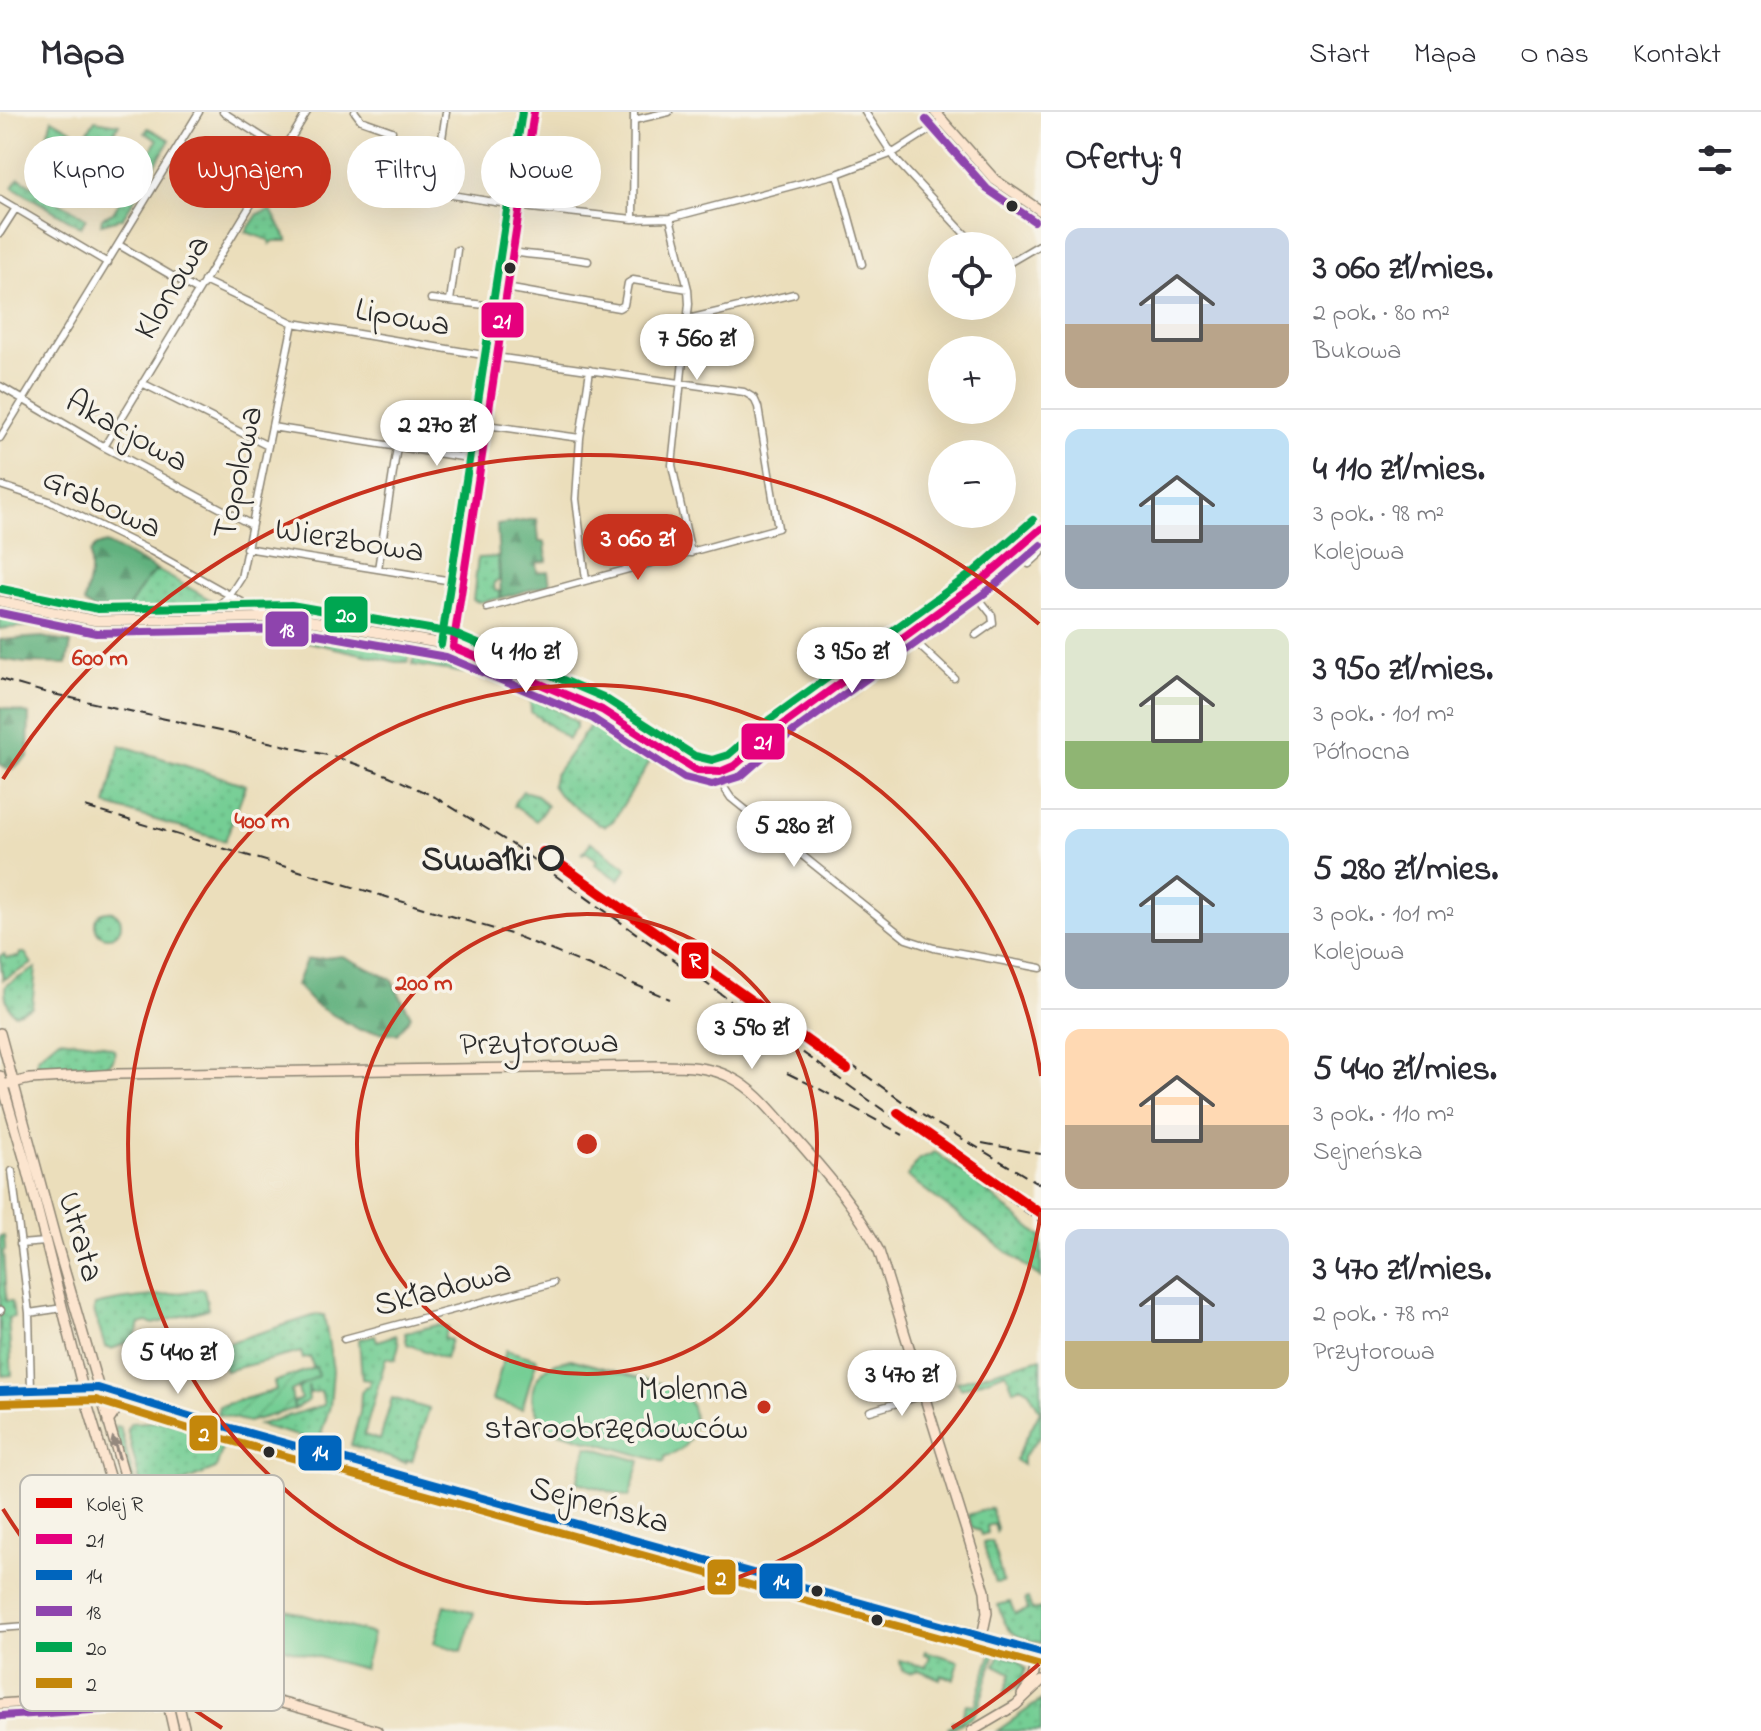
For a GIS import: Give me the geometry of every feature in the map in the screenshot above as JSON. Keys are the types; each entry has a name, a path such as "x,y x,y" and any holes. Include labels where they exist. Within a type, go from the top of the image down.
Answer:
{"street":[{"path":"0,438 199,112"},
{"path":"223,112 261,136"},
{"name":"Klonowa","path":"291,136 307,112"},
{"path":"355,112 361,120 392,131"},
{"path":"442,136 446,112"},
{"path":"530,136 534,112"},
{"path":"633,219 634,116 669,112"},
{"path":"865,112 897,161 963,232"},
{"path":"935,112 995,180 1041,211"},
{"path":"537,208 633,219 670,218 837,174 893,153 942,122"},
{"path":"837,174 862,264"},
{"path":"0,199 108,263"},
{"path":"0,233 16,208"},
{"name":"Klonowa","path":"104,447 248,208"},
{"path":"453,647 520,208"},
{"path":"487,608 691,553 672,465 688,319 688,289 670,218"},
{"path":"1016,259 1041,244"},
{"path":"119,245 198,291"},
{"path":"450,301 457,250"},
{"path":"512,252 588,261"},
{"path":"506,288 619,308 624,305 628,283 633,280 688,289"},
{"name":"Lipowa","path":"204,281 293,323 495,357 744,392 754,398 758,407 778,528 691,553"},
{"path":"688,319 794,294"},
{"path":"431,299 503,307"},
{"name":"Topolowa","path":"204,618 230,595 241,578 293,323"},
{"path":"586,580 576,499 580,438 590,370"},
{"path":"142,383 268,446"},
{"name":"Akacjowa","path":"0,386 104,447 250,524"},
{"path":"486,425 580,438"},
{"path":"272,427 481,460"},
{"path":"378,569 397,447"},
{"name":"Grabowa","path":"0,485 49,501 151,551 266,616"},
{"path":"0,601 97,621 266,616 305,619 453,647 597,707 697,771 720,772 734,766 776,730 970,587 1041,529"},
{"name":"Wierzbowa","path":"246,548 446,580"},
{"path":"1014,553 1029,564 1041,553"},
{"path":"970,587 992,615 993,623 976,635"},
{"path":"907,634 954,678"},
{"path":"720,772 723,786 731,798 906,939 934,948 1041,968"},
{"name":"Utrata","path":"0,1033 124,1475"},
{"name":"Przytorowa","path":"1,1080 14,1082 118,1074 660,1066 694,1066 735,1079 759,1098 860,1215 879,1251 985,1591 987,1613 982,1636"},
{"name":"Utrata","path":"1,1080 109,1475"},
{"path":"12,1171 29,1313 31,1390"},
{"path":"20,1244 46,1242"},
{"name":"Składowa","path":"344,1339 553,1283"},
{"path":"29,1313 63,1308"},
{"path":"67,1325 80,1322"},
{"name":"Sejneńska","path":"0,1391 84,1392 98,1388 145,1404 1040,1653"},
{"name":"Sejneńska","path":"84,1392 121,1403 145,1404"},
{"path":"870,1411 925,1395"},
{"path":"108,1422 121,1403"},
{"path":"0,1628 20,1627"},
{"path":"1008,1709 1032,1681 1040,1653"},
{"path":"972,1731 1023,1700 1041,1681"},
{"path":"0,1704 20,1703"},
{"path":"284,1704 377,1731"},
{"name":"Utrata","path":"173,1711 174,1731"},
{"name":"Utrata","path":"178,1711 185,1731"}],"green space":[{"path":"52,119 82,136 47,136"},
{"path":"95,120 119,124 112,136 85,136"},
{"path":"148,128 169,139 153,168 153,147 157,140 145,133"},
{"path":"19,178 24,181 24,193 13,187"},
{"path":"49,208 69,208 86,218 81,227"},
{"path":"116,208 129,208 123,218 101,224 102,218"},
{"path":"271,210 288,241 270,244 269,240 246,232 258,214"},
{"path":"537,519 539,542 545,542 547,561 536,563 537,572 548,571 550,584 501,598 497,525"},
{"path":"106,543 157,570 147,579 128,608 123,610 92,609 84,603 90,574 90,553 96,546"},
{"path":"498,557 499,581 494,582 495,591 500,591 501,598 479,602 473,600 478,558"},
{"path":"157,570 211,600 196,609 123,610 128,608 147,579"},
{"path":"0,613 55,623 0,629"},
{"path":"285,621 412,643 408,662 396,662 248,628 184,628 182,623"},
{"path":"42,637 71,643 67,664 0,659 0,640"},
{"path":"416,644 449,650 475,660 464,673 413,665"},
{"path":"530,698 576,722 576,728 568,739 531,712"},
{"path":"0,707 29,714 28,757 10,770 0,764"},
{"path":"602,715 653,749 651,760 613,821 605,826 559,795 552,785 554,776 595,719"},
{"path":"120,745 246,785 225,841 106,805"},
{"path":"523,791 537,795 547,806 536,821 514,806"},
{"path":"591,842 627,868 619,880 595,864 597,860 586,852 582,854"},
{"path":"108,911 117,915 121,924 117,933 108,937 99,933 95,924 99,915"},
{"path":"20,953 25,953 32,964 3,980 0,956 19,957"},
{"path":"342,956 391,979 411,1016 397,1034 360,1030 315,1005 296,985 306,960"},
{"path":"36,968 32,1007 15,1014 7,1001 6,985"},
{"path":"59,1039 102,1044 114,1049 113,1059 101,1067 39,1065 36,1062 39,1056"},
{"path":"935,1152 1041,1237 1041,1278 907,1176 918,1160"},
{"path":"0,1236 4,1236 6,1301 12,1301 14,1317 8,1318 12,1375 3,1376 0,1348"},
{"path":"204,1289 208,1309 154,1324 140,1324 129,1341 111,1349 105,1347 95,1305"},
{"path":"324,1315 333,1370 330,1406 321,1434 324,1435 316,1441 258,1425 324,1405 321,1391 310,1393 308,1385 309,1400 294,1409 294,1402 301,1399 298,1389 316,1367 313,1367 310,1357 303,1359 301,1352 225,1371 218,1346"},
{"path":"437,1325 448,1327 444,1338 451,1340 445,1359 407,1344 405,1333"},
{"path":"375,1335 377,1341 396,1335 399,1344 395,1360 386,1358 364,1435 380,1440 392,1398 429,1409 412,1461 407,1460 406,1463 351,1445 360,1412 361,1393 369,1386 370,1380 362,1379 359,1339"},
{"path":"506,1350 537,1359 522,1409 492,1400"},
{"path":"1041,1358 1041,1435 1023,1457 1023,1465 1015,1460 1040,1411 1029,1391 1020,1386 1013,1390 1006,1372 961,1389 957,1382"},
{"path":"571,1359 676,1388 693,1411 691,1436 681,1449 665,1456 664,1462 542,1427 533,1403 534,1386 548,1367"},
{"path":"316,1367 318,1376 291,1391 294,1409 248,1422 217,1414 219,1406 276,1390 274,1382"},
{"path":"165,1421 226,1436 216,1469 201,1475 138,1475 127,1429 131,1423"},
{"path":"114,1426 121,1430 133,1475 127,1475"},
{"path":"587,1446 640,1461 629,1497 577,1482"},
{"path":"991,1508 996,1531 994,1524 987,1526 988,1533 981,1535 979,1530 972,1527 968,1515"},
{"path":"992,1541 1003,1582 995,1583 983,1543"},
{"path":"1028,1598 1032,1610 1041,1608 1041,1643 1012,1632 998,1605 1010,1602 1015,1614 1028,1610 1025,1599"},
{"path":"445,1605 474,1613 462,1651 434,1643"},
{"path":"284,1609 373,1634 364,1669 284,1648"},
{"path":"925,1651 959,1661 954,1679 941,1675 940,1679 919,1670 910,1673 903,1671 899,1660 926,1667 930,1656 924,1654"},
{"path":"992,1651 995,1653 979,1706 972,1717 949,1730 952,1721 961,1721 966,1704 975,1705"},
{"path":"1000,1654 1018,1660 1026,1669 1020,1684 1004,1694 1011,1673 995,1665"},
{"path":"1041,1700 1041,1731 997,1731"}],"railway":[{"path":"0,679 40,691 336,757 387,775 435,797 510,843 1041,1223"},
{"path":"85,807 514,935 670,999"},
{"path":"790,1021 917,1112 1041,1185"},
{"path":"787,1073 903,1135"},
{"path":"982,1143 1041,1154"}],"rail line":[{"name":"R","path":"543,852 847,1069"},
{"name":"R","path":"898,1113 1041,1214"}],"transit line":[{"name":"20","path":"441,645 522,112"},
{"name":"21","path":"453,647 534,112"},
{"name":"18","path":"926,120 987,189 1034,221"},
{"name":"20","path":"2,589 98,609 291,605 452,633 603,697 695,756 712,760 728,755 769,720 975,571 1033,520"},
{"name":"21","path":"453,647 602,710 697,771 720,772 734,766 776,730 982,580 1041,529"},
{"name":"18","path":"0,613 96,633 289,629 446,657 592,718 684,778 712,785 741,776 783,739 989,590 1041,545"},
{"name":"14","path":"0,1391 98,1388 202,1420 1041,1653"},
{"name":"2","path":"0,1403 96,1400 199,1432 1038,1665"},
{"name":"18","path":"1,1716 76,1711"}],"place":[{"name":"Suwałki","path":"551,858"},
{"name":"Molenna staroobrzędowców","path":"764,1407"}]}
